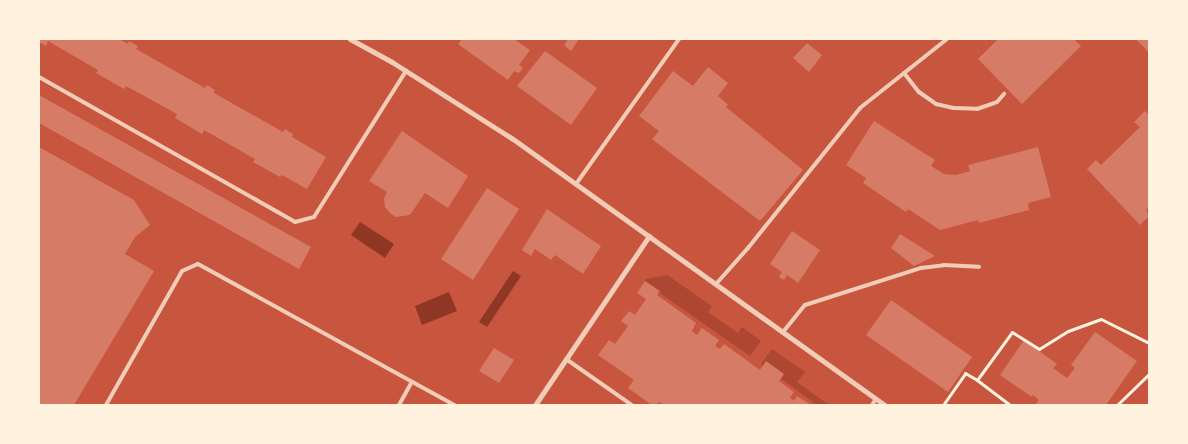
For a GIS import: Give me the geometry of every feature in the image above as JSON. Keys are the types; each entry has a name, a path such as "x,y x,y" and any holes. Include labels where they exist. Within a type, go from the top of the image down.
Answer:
{"street":[{"path":"354,40 512,139 885,405"},
{"path":"535,405 649,236"}],"lane":[{"path":"576,184 679,39"},
{"path":"716,284 748,248 860,108 947,39"},
{"path":"39,77 295,222 314,217 406,71"},
{"path":"904,73 920,92 936,104 954,108 976,109 997,102 1004,94"},
{"path":"106,405 182,271 198,264 455,405"},
{"path":"783,332 805,305 921,268 944,265 979,267"},
{"path":"566,359 632,405"},
{"path":"399,405 412,382"},
{"path":"872,405 876,399"}],"path":[{"path":"977,380 1012,332 1039,349 1068,331 1101,318 1149,343"},
{"path":"943,405 965,373 1010,405"},
{"path":"1116,405 1149,374"}],"shaded area":[{"path":"360,222 394,244 385,258 351,235"},
{"path":"513,271 521,276 487,327 479,322"},
{"path":"667,275 712,306 708,312 738,333 742,327 761,341 750,356 644,282 646,279"},
{"path":"449,292 457,311 422,325 415,306"},
{"path":"772,349 805,372 797,382 829,405 817,405 761,364"}],"building":[{"path":"39,39 119,39 128,44 129,41 138,46 136,49 205,88 207,85 215,90 214,93 283,132 285,129 293,134 292,137 326,157 307,189 253,162 255,159 204,130 202,134 175,118 177,114 126,86 124,89 96,73 98,70 48,41 46,46 39,42"},
{"path":"462,39 514,39 530,50 519,65 523,68 519,73 514,71 508,80 458,44"},
{"path":"568,39 579,39 571,51 564,45"},
{"path":"998,39 1074,39 1081,46 1022,104 978,59"},
{"path":"1135,39 1149,39 1149,53 1141,44"},
{"path":"807,43 822,55 809,72 793,58"},
{"path":"545,51 597,88 571,125 517,86"},
{"path":"708,67 728,83 718,96 728,105 726,107 803,170 760,221 652,139 659,131 639,116 673,71 693,86"},
{"path":"39,95 311,247 299,269 39,123"},
{"path":"1145,111 1149,115 1149,207 1146,210 1149,216 1140,225 1087,169 1096,160 1101,165 1140,127 1134,122"},
{"path":"874,121 935,160 931,166 944,174 956,175 970,171 968,165 1038,147 1051,197 1028,203 1029,210 979,223 978,220 940,230 908,209 906,212 863,183 866,178 846,165"},
{"path":"402,131 468,176 448,208 425,193 410,215 396,217 385,207 384,198 387,192 369,181"},
{"path":"39,147 134,200 150,225 135,237 125,254 154,271 74,405 39,405"},
{"path":"487,188 519,209 473,280 441,259"},
{"path":"547,209 601,246 583,274 555,255 551,260 535,249 531,256 522,250"},
{"path":"792,231 820,250 798,283 787,275 784,280 779,277 782,272 770,264"},
{"path":"900,234 935,256 914,266 891,248"},
{"path":"645,281 660,291 657,295 696,323 692,331 697,335 702,328 719,340 715,346 720,349 724,344 760,370 766,361 784,374 779,381 794,392 790,398 794,401 797,396 811,405 663,405 659,402 656,405 652,405 628,388 634,380 598,355 609,340 615,344 628,326 621,321 629,311 635,315 646,299 637,293"},
{"path":"891,300 972,357 948,392 866,335"},
{"path":"1095,332 1137,361 1106,405 1035,405 1039,400 1000,375 1024,340 1057,364 1053,368 1067,378 1075,368 1071,365"},
{"path":"494,348 514,360 499,383 479,371"}]}
